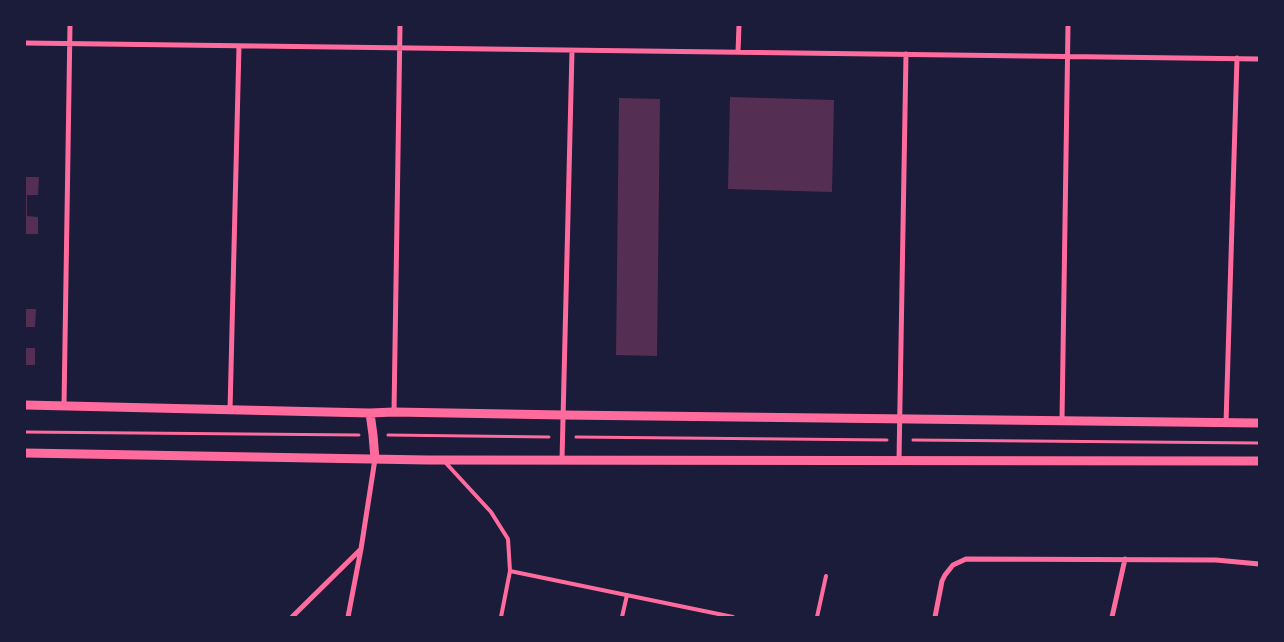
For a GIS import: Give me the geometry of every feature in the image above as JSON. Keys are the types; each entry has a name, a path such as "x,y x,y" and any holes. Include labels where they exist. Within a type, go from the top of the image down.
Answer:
{"street":[{"path":"64,405 70,25"},
{"path":"394,412 400,25"},
{"path":"738,52 739,25"},
{"path":"1062,420 1068,25"},
{"path":"25,43 1259,59"},
{"path":"230,410 239,46"},
{"path":"562,460 572,51"},
{"path":"899,460 906,54"},
{"path":"1226,424 1237,58"},
{"path":"25,404 370,414 394,412 1259,423"},
{"path":"348,617 375,459 370,414"},
{"path":"25,453 442,460 1259,461"},
{"path":"292,617 361,549"},
{"path":"936,617 942,580 953,565 966,559 1216,560 1259,564"},
{"path":"1112,617 1124,559"}],"lane":[{"path":"442,460 491,512 508,539 510,571 501,617"},
{"path":"510,571 733,617"},
{"path":"818,617 826,576"},
{"path":"622,617 627,595"}],"path":[{"path":"25,432 1259,443"}],"building":[{"path":"730,97 834,100 832,192 728,189"},
{"path":"619,98 660,99 657,356 616,355"},
{"path":"25,177 39,177 38,195 27,195 27,216 38,217 38,234 25,234"},
{"path":"25,309 36,309 35,327 25,327"},
{"path":"25,348 35,348 35,365 25,365"}]}
